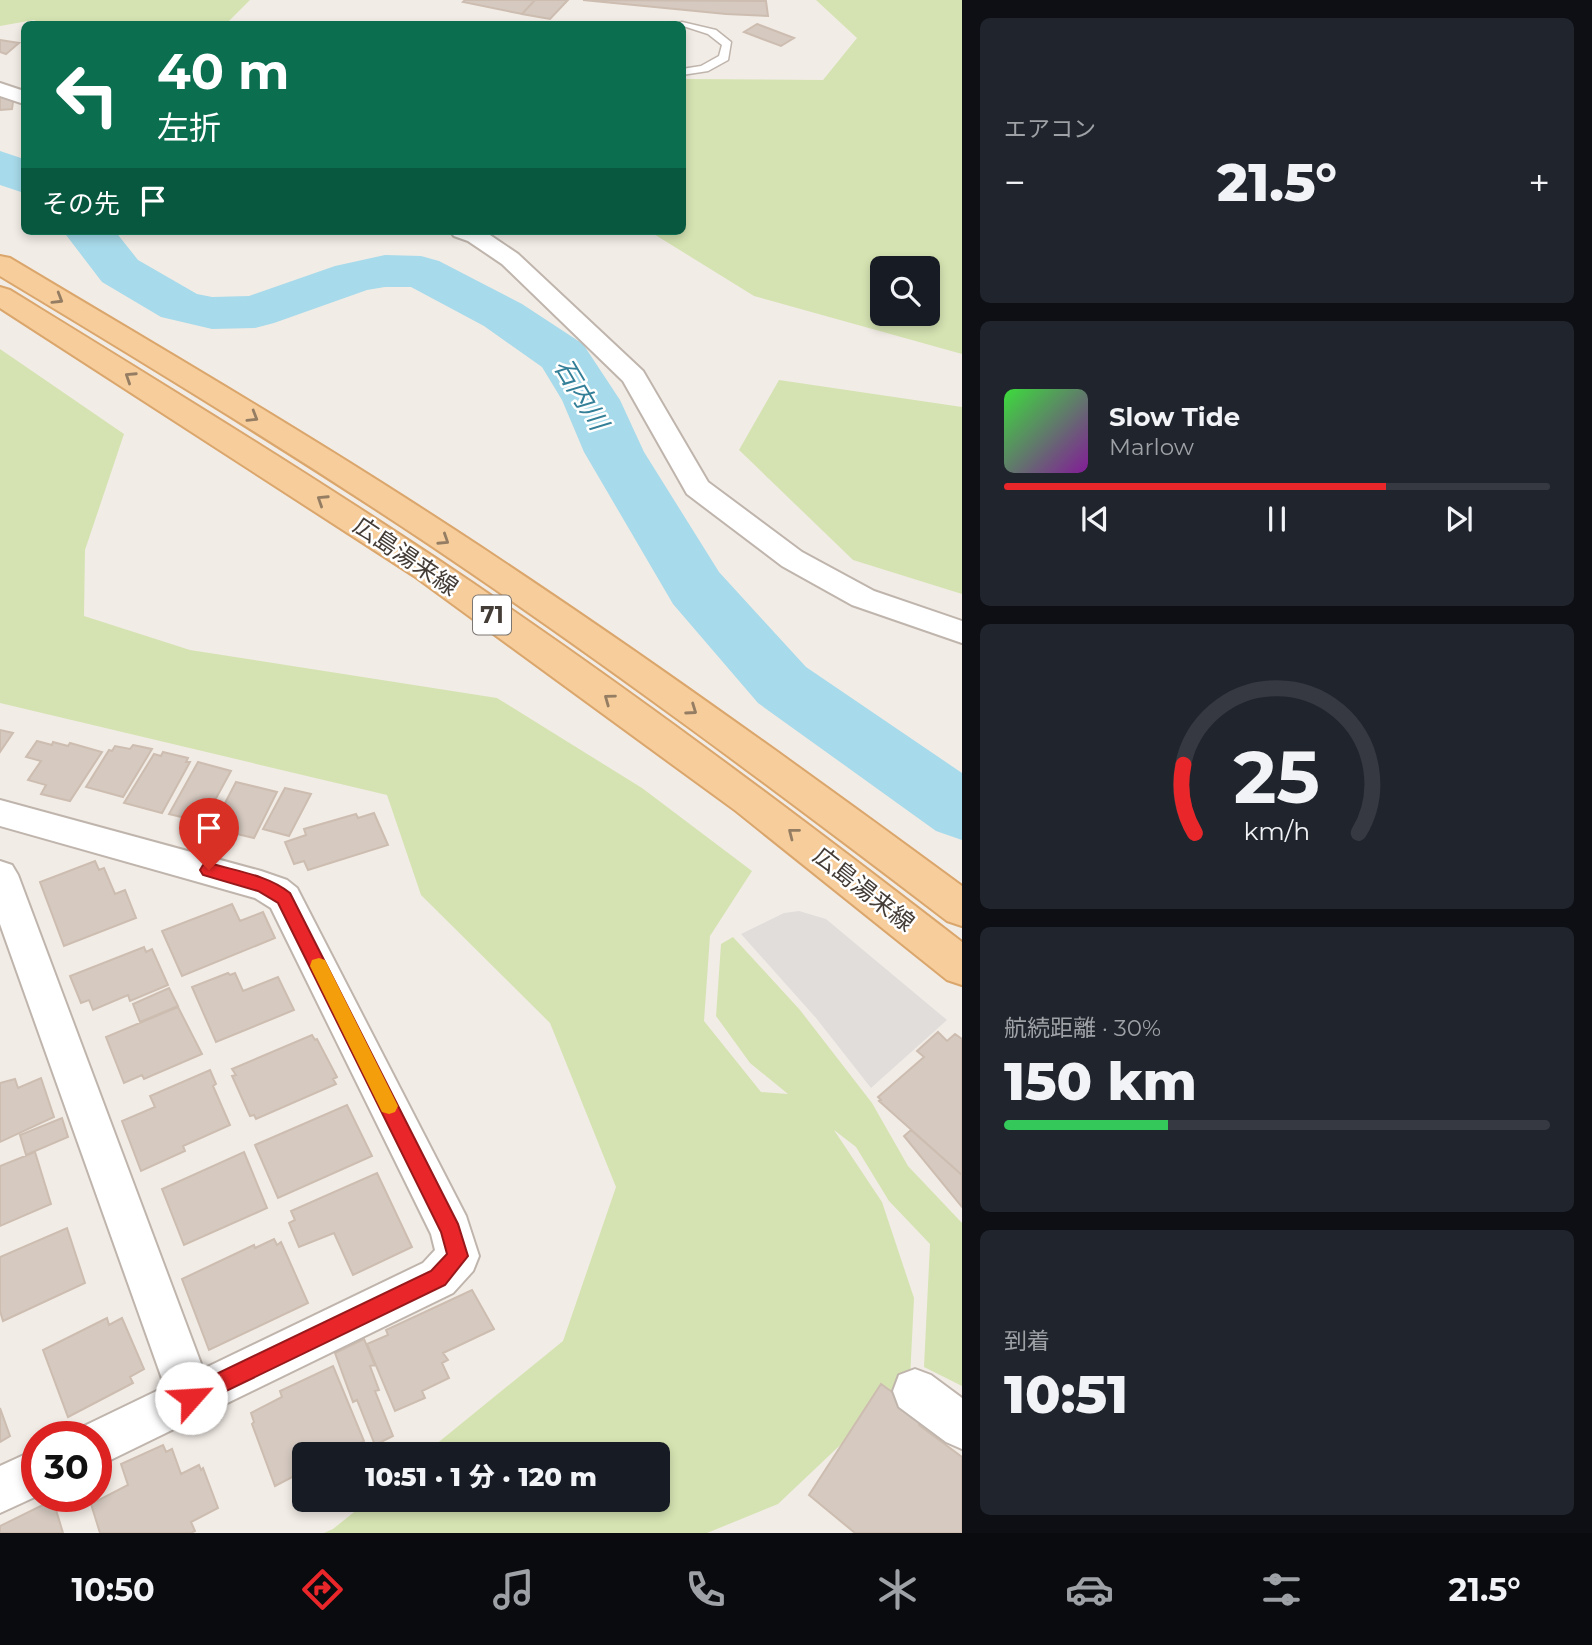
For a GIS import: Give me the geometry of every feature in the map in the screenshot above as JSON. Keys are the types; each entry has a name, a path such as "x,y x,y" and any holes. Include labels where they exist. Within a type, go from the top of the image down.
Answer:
{"main road":[{"name":"広島湯来線","path":"0,264 289,438 504,578 741,744 962,909"},
{"name":"広島湯来線","path":"0,296 426,568 750,800 962,967"}],"street":[{"path":"0,89 21,97"},
{"path":"473,235 510,259 634,377 697,488 792,559 863,598 962,632"},
{"path":"0,813 261,885 284,898 451,1230 458,1256 438,1278 112,1436"},
{"path":"0,875 191,1398"},
{"path":"915,1391 962,1426"},
{"path":"0,1490 21,1480"}],"lane":[{"path":"686,26 712,32 727,44 724,58 704,69 686,71"}],"green space":[{"path":"0,0 250,0 229,21 34,20 0,26"},
{"path":"816,0 962,0 962,354 754,296 655,235 686,235 686,79 823,80 857,38"},
{"path":"0,349 124,434 85,550 84,616 190,650 497,698 642,788 752,871 710,936 704,1021 761,1092 788,1094 750,1063 716,1016 721,944 733,937 800,1010 872,1103 908,1166 962,1223 962,1386 924,1367 930,1244 889,1201 856,1147 834,1130 882,1202 914,1298 910,1379 778,1504 707,1533 324,1533 354,1512 670,1512 670,1442 439,1442 563,1341 616,1187 550,1023 421,895 387,795 0,703"},
{"path":"779,380 962,407 962,594 853,560 739,450"}],"shaded area":[{"path":"799,911 826,919 947,1020 871,1088 816,1018 741,934 784,913"}],"building":[{"path":"535,0 522,14 463,2"},
{"path":"535,0 568,0 550,19 522,14"},
{"path":"583,0 766,1 768,16 726,14"},
{"path":"757,24 794,38 781,46 744,32"},
{"path":"0,40 19,43 6,54 0,52"},
{"path":"14,95 12,109 0,110 0,96"},
{"path":"0,730 13,733 0,752"},
{"path":"37,741 68,746 70,743 102,752 70,801 41,794 46,785 28,780 41,761 26,757"},
{"path":"133,745 152,749 123,797 86,787 109,750 112,751 115,746 130,749"},
{"path":"163,752 188,758 186,762 190,762 162,813 124,803 154,754 161,756"},
{"path":"198,762 231,771 203,822 169,814"},
{"path":"236,782 277,792 254,838 212,828"},
{"path":"285,788 311,794 289,836 263,829"},
{"path":"374,813 388,845 308,870 304,861 294,864 285,842 306,835 304,829 356,814 358,818"},
{"path":"95,861 99,870 104,868 115,894 125,890 136,918 64,946 40,882"},
{"path":"232,904 240,921 263,912 275,938 182,976 162,931"},
{"path":"144,947 146,952 152,949 168,985 130,1001 128,995 93,1010 89,1000 81,1003 70,976"},
{"path":"228,973 235,973 243,991 278,977 294,1010 216,1042 192,987"},
{"path":"169,988 178,1006 140,1022 133,1004"},
{"path":"178,1007 202,1054 144,1079 142,1075 124,1083 106,1037"},
{"path":"938,1032 947,1041 955,1034 962,1039 962,1175 879,1101 881,1100 878,1097 924,1057 917,1051"},
{"path":"312,1035 317,1039 337,1077 333,1079 336,1084 256,1119 254,1115 250,1116 232,1076 236,1075 232,1069"},
{"path":"210,1070 216,1084 213,1086 230,1125 183,1146 185,1151 141,1171 122,1121 155,1107 150,1096"},
{"path":"41,1078 54,1117 0,1142 0,1083 15,1079 18,1088"},
{"path":"347,1105 372,1156 278,1198 255,1145"},
{"path":"62,1118 68,1137 26,1155 20,1135"},
{"path":"911,1130 962,1175 962,1207 904,1136"},
{"path":"35,1152 51,1204 0,1226 0,1166"},
{"path":"244,1152 267,1208 184,1245 162,1189"},
{"path":"377,1173 412,1247 353,1275 334,1233 299,1247 289,1223 295,1220 291,1211"},
{"path":"67,1228 85,1283 3,1321 0,1311 0,1257"},
{"path":"274,1239 277,1245 281,1242 308,1303 209,1350 182,1279 254,1245 255,1248"},
{"path":"472,1290 494,1329 443,1353 448,1360 442,1363 449,1378 422,1391 425,1398 395,1411 367,1344 388,1335 386,1330"},
{"path":"107,1318 109,1325 122,1318 144,1369 130,1377 133,1383 68,1417 43,1350"},
{"path":"364,1339 375,1365 370,1366 379,1390 375,1391 393,1436 381,1442 374,1442 357,1400 353,1402 335,1353"},
{"path":"333,1366 364,1441 292,1442 292,1477 275,1486 252,1424 254,1422 251,1413 282,1397 280,1391"},
{"path":"881,1384 924,1415 919,1425 962,1457 962,1533 855,1533 809,1495"},
{"path":"0,1408 10,1436 0,1442"},
{"path":"163,1445 166,1452 172,1449 181,1474 199,1465 201,1470 203,1468 218,1508 191,1522 195,1531 191,1533 100,1533 93,1512 112,1512 112,1493 128,1485 121,1464"},
{"path":"29,1512 57,1512 63,1533 0,1533 0,1526"}],"waterway":[{"name":"石内川","path":"0,165 21,177"},
{"name":"石内川","path":"91,235 120,271 180,306 212,313 255,312 354,277 385,271 421,272 503,315 563,356 591,400 614,452 696,588 782,685 962,811"}],"slow traffic":[{"path":"319,966 389,1106"}],"route":[{"path":"191,1398 438,1278 458,1256 451,1230 284,898 261,885 209,870"}]}
